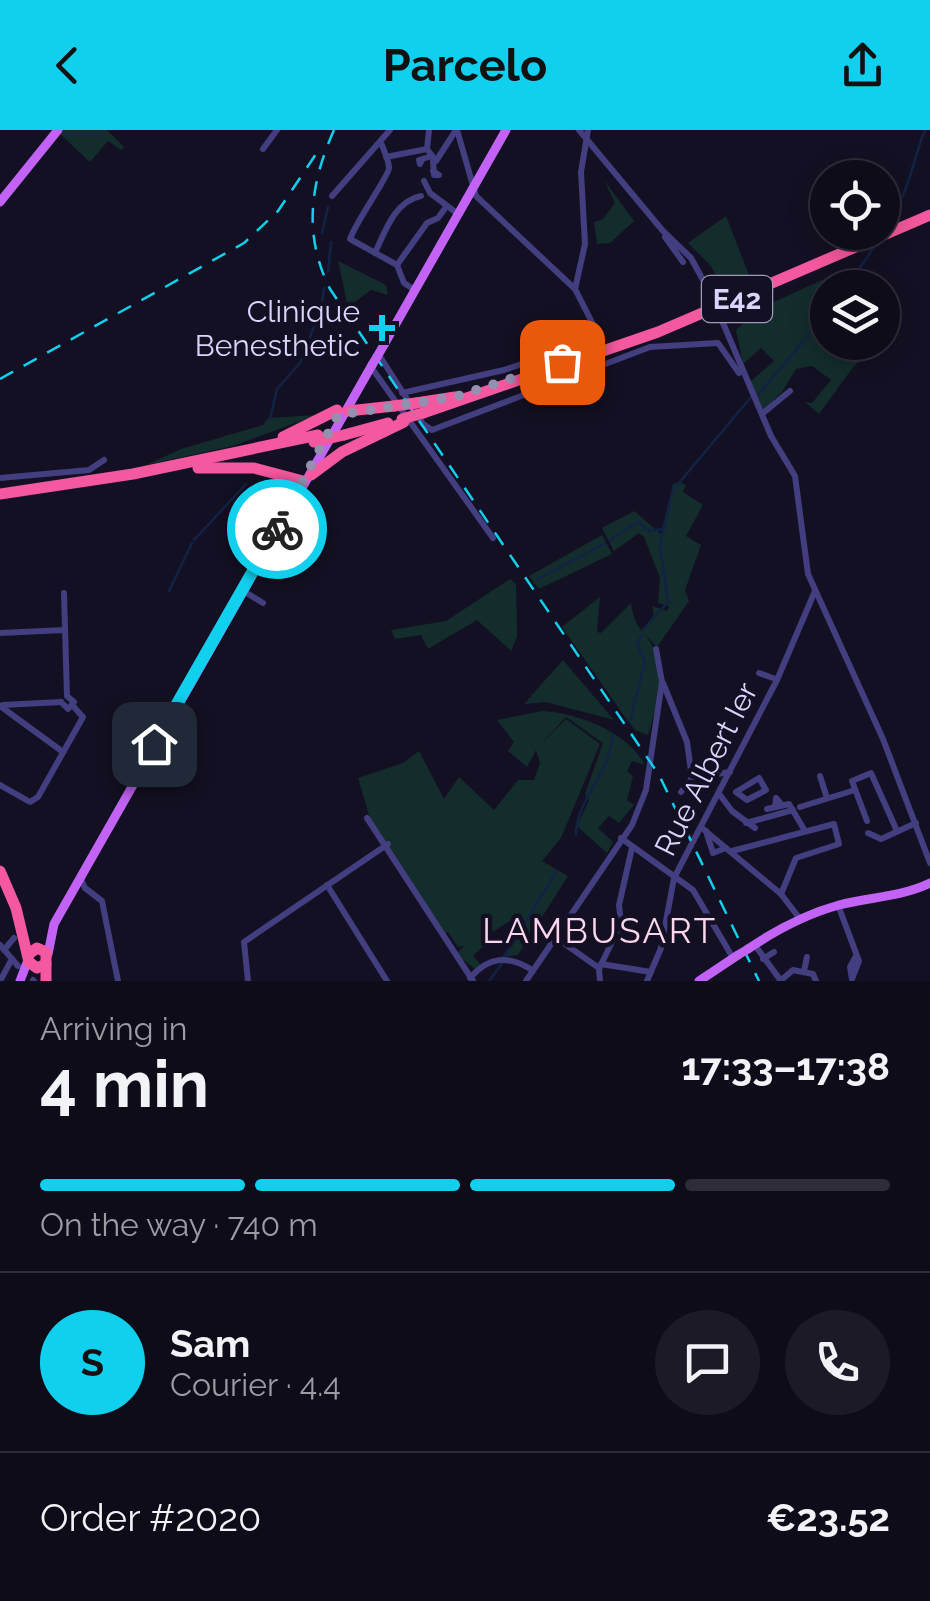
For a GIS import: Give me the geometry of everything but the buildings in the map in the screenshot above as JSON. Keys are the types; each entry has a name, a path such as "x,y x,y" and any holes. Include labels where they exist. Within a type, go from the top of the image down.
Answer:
{"highway":[{"name":"E42","path":"900,222 930,211"},
{"name":"E42","path":"419,408 622,346 930,211"},
{"name":"E42","path":"419,408 656,326 832,250"},
{"path":"0,497 319,451 419,408"},
{"path":"108,482 254,450 346,415 400,415 419,408"},
{"path":"346,415 400,415"},
{"path":"198,468 238,467 308,478 319,451 346,415"},
{"path":"254,450 319,451"},
{"path":"281,475 292,489 290,504"},
{"path":"0,868 35,965"},
{"path":"0,868 19,937 35,965"}],"main road":[{"path":"0,202 58,130"},
{"path":"319,451 346,415 506,130"},
{"path":"243,591 308,478"},
{"path":"21,981 35,965 89,861 308,478"},
{"path":"35,965 89,861"},
{"path":"699,981 800,919 838,905 908,892 930,882"}],"street":[{"path":"263,149 277,130"},
{"path":"332,196 382,145 390,130"},
{"path":"429,130 427,157 433,171"},
{"path":"386,157 440,158 456,130"},
{"path":"402,393 489,374 597,340 575,289 487,209 473,189 456,130"},
{"path":"579,130 588,134 683,262"},
{"path":"575,289 585,244 581,172 588,134"},
{"path":"382,145 386,178 363,207 350,240 397,265 404,283 414,290"},
{"path":"424,181 458,214"},
{"path":"376,253 397,212 408,200 421,196"},
{"path":"397,265 426,223 434,221 446,206"},
{"path":"663,232 692,258 762,414 795,476 806,565 927,842 930,862"},
{"path":"374,361 423,424 432,430 656,346 718,343 745,375"},
{"path":"374,361 493,538"},
{"path":"762,414 790,391"},
{"path":"0,478 90,470 104,460"},
{"path":"243,591 263,602"},
{"name":"Rue Albert Ier","path":"647,981 661,948 674,878 704,829 816,591"},
{"path":"0,785 34,801 83,717 73,706 66,709 64,699 64,593"},
{"path":"0,633 65,630"},
{"path":"656,649 662,682 687,742 692,778"},
{"name":"Rue Albert Ier","path":"759,672 777,680"},
{"path":"526,981 632,825 648,781 651,732 662,682"},
{"path":"0,706 12,709 64,699"},
{"path":"12,709 63,752"},
{"path":"681,792 692,778 731,772"},
{"path":"773,810 797,808 826,798 852,781 874,775 897,831"},
{"path":"820,776 826,798"},
{"path":"773,810 763,792 760,779 736,792 747,800 763,792 774,786"},
{"path":"852,781 867,822"},
{"path":"720,795 751,824 758,843"},
{"path":"751,824 789,804 797,808 805,831"},
{"path":"368,818 472,979 484,962 500,959 516,959 532,970"},
{"path":"868,833 881,839 916,823"},
{"path":"704,829 713,853 834,824 839,844 796,858 781,894"},
{"path":"704,829 781,894 800,919"},
{"path":"621,838 692,890 736,957"},
{"path":"248,981 243,958 254,935 388,844"},
{"path":"600,981 600,966 621,923 619,906 632,848"},
{"path":"81,877 84,888 102,901 118,981"},
{"path":"773,887 782,884"},
{"path":"327,885 387,981"},
{"path":"72,892 84,888"},
{"path":"838,905 859,969 852,980"},
{"path":"19,937 2,948 35,965"},
{"path":"555,937 600,966 651,972"},
{"path":"751,947 780,981 793,970 804,970 816,981"},
{"path":"763,959 774,952"},
{"path":"804,970 807,958"},
{"path":"0,981 35,965"}],"green space":[{"path":"107,130 124,147 121,150 108,141 90,162 59,133"},
{"path":"604,180 634,221 610,243 597,244 594,222 603,219 615,203"},
{"path":"726,216 751,280 723,291 711,266 688,243"},
{"path":"338,261 386,285 388,295 371,290 348,307"},
{"path":"810,286 810,360 861,360 819,414 805,402 812,403 831,380 812,366 796,369 782,392 763,410 750,382 774,361 761,348 743,364 736,330 758,309"},
{"path":"317,415 233,446 146,465 181,449 263,425 268,418"},
{"path":"673,484 686,485 683,492 703,505 686,536 701,545 685,590 689,601 657,647 642,632 654,614 652,606 667,611 669,606 658,603 660,578 644,537 639,533 614,551 602,528 634,511 661,534"},
{"path":"602,535 612,554 539,589 529,576"},
{"path":"510,579 516,584 517,636 511,651 477,620 428,649 421,635 395,639 391,630 446,621"},
{"path":"600,597 597,632 601,633 631,603 637,624 659,660 659,692 648,735 635,730 562,627"},
{"path":"563,660 614,720 546,702 524,704"},
{"path":"542,711 571,716 601,726 627,743 645,765 632,761 627,771 633,776 627,800 634,805 619,823 609,816 598,828 613,842 607,853 577,826 589,800 585,794 603,743 566,717 539,746 566,719 600,744 561,838 542,861 568,876 518,955 502,957 513,941 506,931 510,921 486,936 489,941 473,956 481,965 476,970 456,954 464,946 458,947 448,932 444,934 370,818 358,778 403,763 419,751 444,799 459,777 494,810 518,780 534,780 540,763 536,750 527,767 508,751 514,742 497,720"}],"waterway":[{"path":"900,202 925,130"},
{"path":"322,233 328,207"},
{"path":"328,272 331,242"},
{"path":"858,270 872,250"},
{"path":"322,303 324,288"},
{"path":"270,419 277,389 300,363 322,306"},
{"path":"758,395 810,333"},
{"path":"642,631 668,602 660,545 673,490 751,397"},
{"path":"194,540 246,484"},
{"path":"610,540 638,522 649,531 664,529"},
{"path":"169,591 192,543"},
{"path":"538,579 604,544"},
{"path":"630,721 645,662 637,644 641,636"},
{"path":"611,746 613,735"},
{"path":"576,835 580,813 610,750"},
{"path":"505,956 556,872"},
{"path":"489,981 503,962"}],"railway":[{"path":"334,130 319,170 313,210 316,249 330,289 659,775 759,981"},
{"path":"0,379 244,243 278,211 316,154"}],"way so far":[{"path":"277,529 338,415 455,397 562,362"}],"place":[{"name":"Clinique Benesthetic","path":"382,328"}],"district":[{"name":"LAMBUSART","path":"600,930"}],"route":[{"path":"154,744 277,529"}]}
